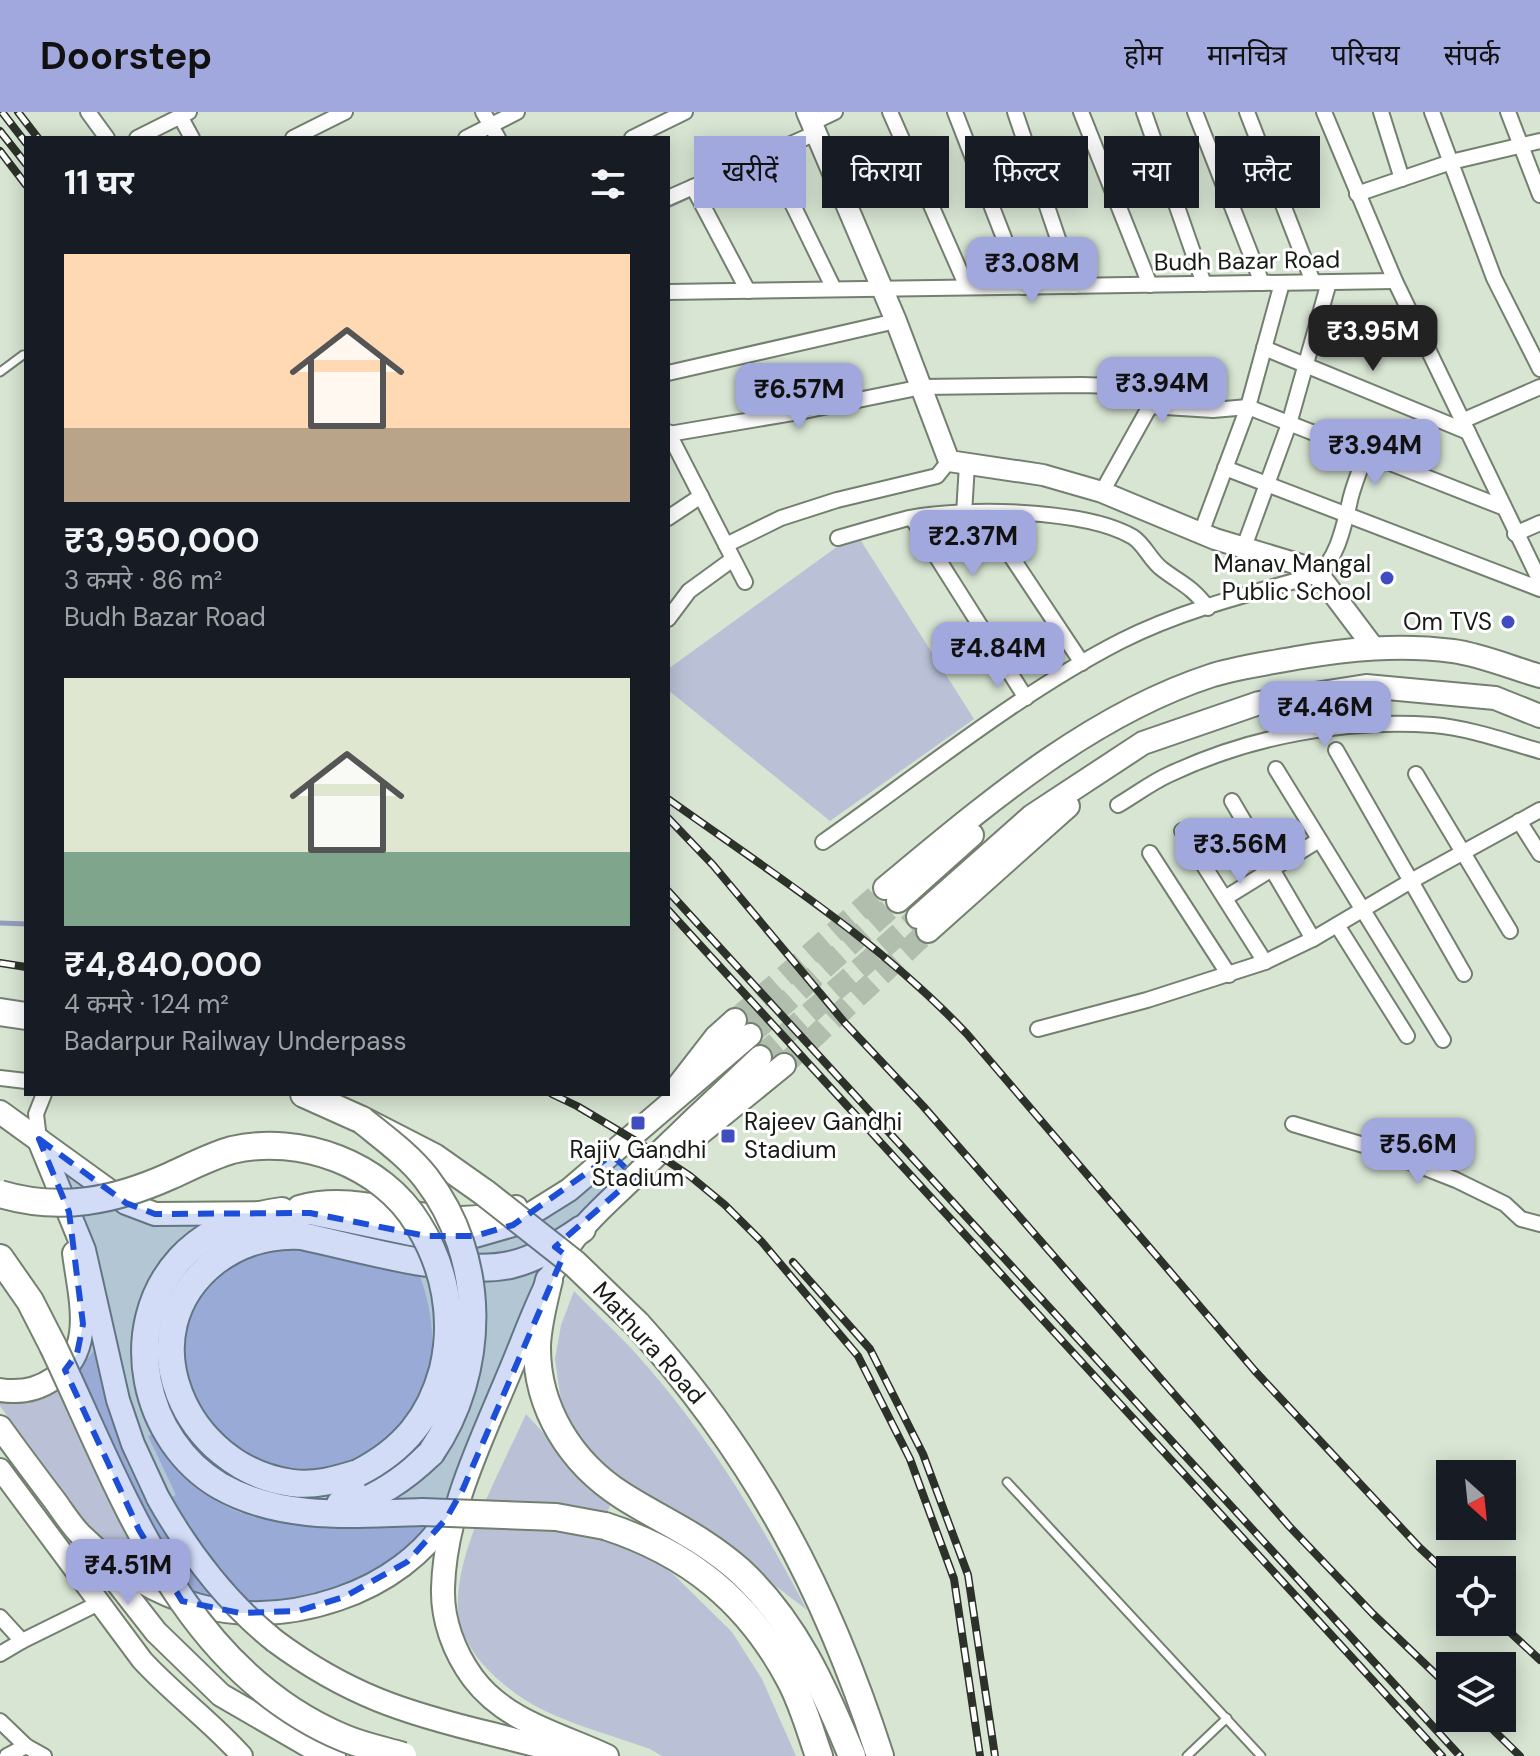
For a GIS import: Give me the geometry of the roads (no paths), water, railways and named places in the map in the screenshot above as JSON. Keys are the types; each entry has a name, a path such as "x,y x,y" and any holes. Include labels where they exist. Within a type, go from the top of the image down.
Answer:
{"highway":[{"path":"0,1012 24,1016"},
{"name":"Mathura Road","path":"308,1096 434,1157 536,1231 627,1314 674,1364 727,1436 804,1562 841,1646 880,1756"},
{"path":"288,1510 346,1503 371,1496 417,1466 431,1453 445,1432 463,1391 469,1362 472,1295 451,1221 427,1179 409,1159 362,1120"},
{"path":"0,1194 37,1202 91,1202 144,1187 232,1150 283,1147 306,1150 351,1165 371,1176 402,1202 426,1235 435,1255 446,1295 447,1343 437,1389 417,1428 380,1462 333,1481 314,1484 273,1479 236,1465 219,1452 191,1421 180,1397 172,1364 172,1333 181,1303 206,1269 242,1246 262,1238 302,1236 394,1256 459,1267 485,1268 522,1262 582,1229"},
{"path":"282,1211 236,1221 217,1230 179,1260 156,1297 144,1342 148,1385 156,1411 184,1456 203,1474 244,1498 288,1510 325,1514 422,1512 556,1517 605,1526 648,1541 709,1578 750,1620 791,1681 819,1756"},
{"path":"0,1258 30,1301 48,1335 139,1530 203,1630 223,1654 291,1709 344,1738 403,1756"},
{"path":"549,1280 537,1345 542,1382 553,1421 589,1471 626,1498 677,1525 711,1548 760,1590 806,1654 852,1756"}],"main road":[{"path":"892,895 1064,750 1141,704 1212,675 1351,648 1404,647 1456,652 1540,676"},
{"path":"923,924 1032,816 1143,743 1259,703 1366,686 1495,698 1540,716"},
{"path":"0,1112 98,1185 139,1210 172,1215 282,1211 310,1213 420,1236 475,1236 513,1225 569,1190 653,1119 743,1028"},
{"path":"607,1756 524,1721 505,1709 475,1681 463,1664 447,1625 443,1588 448,1542 463,1489 549,1280 566,1250 582,1229 760,1057"},
{"path":"670,1142 693,1139 784,1065"},
{"path":"39,1139 93,1280 122,1411 133,1444 158,1498 194,1555 232,1602 275,1641 331,1679 381,1702 441,1721 587,1756"},
{"path":"604,1161 635,1177"},
{"path":"0,1390 19,1392 47,1383 58,1376 77,1354 83,1324 69,1212"},
{"path":"0,1427 156,1632 221,1695 309,1746 334,1756"},
{"path":"79,1533 164,1595 193,1605 240,1613 298,1611 344,1597 391,1574 407,1562 446,1519 463,1489"}],"street":[{"path":"88,112 106,136"},
{"path":"297,136 345,112"},
{"path":"470,136 517,112"},
{"path":"636,136 685,112"},
{"path":"797,136 812,123 835,112"},
{"path":"890,112 967,287"},
{"path":"955,112 1023,287"},
{"path":"1015,112 1074,286"},
{"path":"1081,112 1150,285"},
{"path":"1144,112 1204,284"},
{"path":"1195,112 1262,283"},
{"path":"1247,112 1313,282"},
{"path":"1324,112 1395,281 1540,581"},
{"path":"1381,112 1402,179"},
{"path":"1432,112 1494,278 1540,369"},
{"path":"1508,112 1540,195"},
{"path":"141,136 184,114 191,136"},
{"path":"812,123 922,387 958,462 964,514"},
{"path":"1357,194 1451,162 1540,141"},
{"path":"670,198 694,192"},
{"path":"704,208 748,291"},
{"path":"795,208 834,289"},
{"name":"Budh Bazar Road","path":"670,292 1395,281"},
{"path":"1244,547 1289,424 1329,282"},
{"path":"1201,533 1248,407 1282,283"},
{"path":"670,373 896,321"},
{"path":"1264,348 1465,427 1540,387"},
{"path":"670,433 799,412 922,387 1122,385 1146,388 1150,406 1102,492"},
{"path":"1150,406 1213,410 1248,407 1502,507"},
{"path":"672,450 701,496 745,582"},
{"path":"823,842 1026,698 1082,663 1146,630 1317,575 1329,564 1365,455"},
{"path":"726,545 781,518 837,500 937,476 958,462 1043,475 1102,492 1201,533 1301,565 1317,575 1341,601 1374,648"},
{"path":"1225,468 1540,589"},
{"path":"670,517 701,496"},
{"path":"838,538 912,518 1028,513 1077,518 1109,526 1138,541 1158,566 1189,585 1208,608"},
{"path":"983,514 1082,663"},
{"path":"912,518 1026,698"},
{"path":"1515,534 1540,523"},
{"path":"670,616 689,591 733,559"},
{"path":"1118,805 1167,775 1214,755 1279,737 1359,725 1435,725 1540,751"},
{"path":"1336,750 1464,974"},
{"path":"1276,769 1443,1040"},
{"path":"1416,774 1510,931"},
{"path":"1232,801 1313,939"},
{"path":"1038,1029 1265,962 1313,939 1540,810"},
{"path":"1519,821 1540,854"},
{"path":"1182,831 1265,962"},
{"path":"1225,898 1319,840"},
{"path":"1150,853 1229,975"},
{"path":"1337,925 1407,1036"},
{"path":"0,1078 24,1081"},
{"path":"39,1139 36,1114 43,1096"},
{"path":"1293,1124 1377,1149 1456,1180 1505,1204 1521,1219 1540,1224"},
{"path":"0,1469 97,1604 161,1680 217,1729 242,1756"},
{"path":"0,1654 97,1604"},
{"path":"0,1617 22,1641"},
{"path":"0,1721 26,1746 44,1756"},
{"path":"7,1756 26,1746"}],"lane":[{"path":"0,372 23,355"},
{"path":"1007,1482 1261,1756"},
{"path":"1187,1756 1227,1718"}],"waterway":[{"path":"670,205 694,194"},
{"path":"0,923 24,924"}],"tunnel":[{"path":"735,1020 885,888"},
{"path":"750,1035 898,901"},
{"path":"760,1057 918,917"},
{"path":"784,1065 928,931"}],"railway":[{"path":"2,112 24,140"},
{"path":"18,112 36,136"},
{"path":"0,131 24,161"},
{"path":"0,151 24,182"},
{"path":"670,800 824,909 933,1000 967,1034 1255,1371 1436,1563"},
{"path":"670,820 713,865 845,1023 923,1106 1289,1526 1436,1675"},
{"path":"670,893 1460,1756"},
{"path":"670,912 1442,1756"},
{"path":"0,963 24,967"},
{"path":"556,1096 651,1150 725,1205 762,1242 858,1356 910,1459 954,1579 980,1756"},
{"path":"793,1262 870,1349 923,1454 968,1575 995,1756"},
{"path":"1514,1636 1540,1660"},
{"path":"1495,1732 1520,1756"}],"place":[{"name":"Manav Mangal Public School","path":"1387,578"},
{"name":"Om TVS","path":"1508,622"},
{"name":"Rajiv Gandhi Stadium","path":"638,1123"},
{"name":"Rajeev Gandhi Stadium","path":"728,1136"}]}
